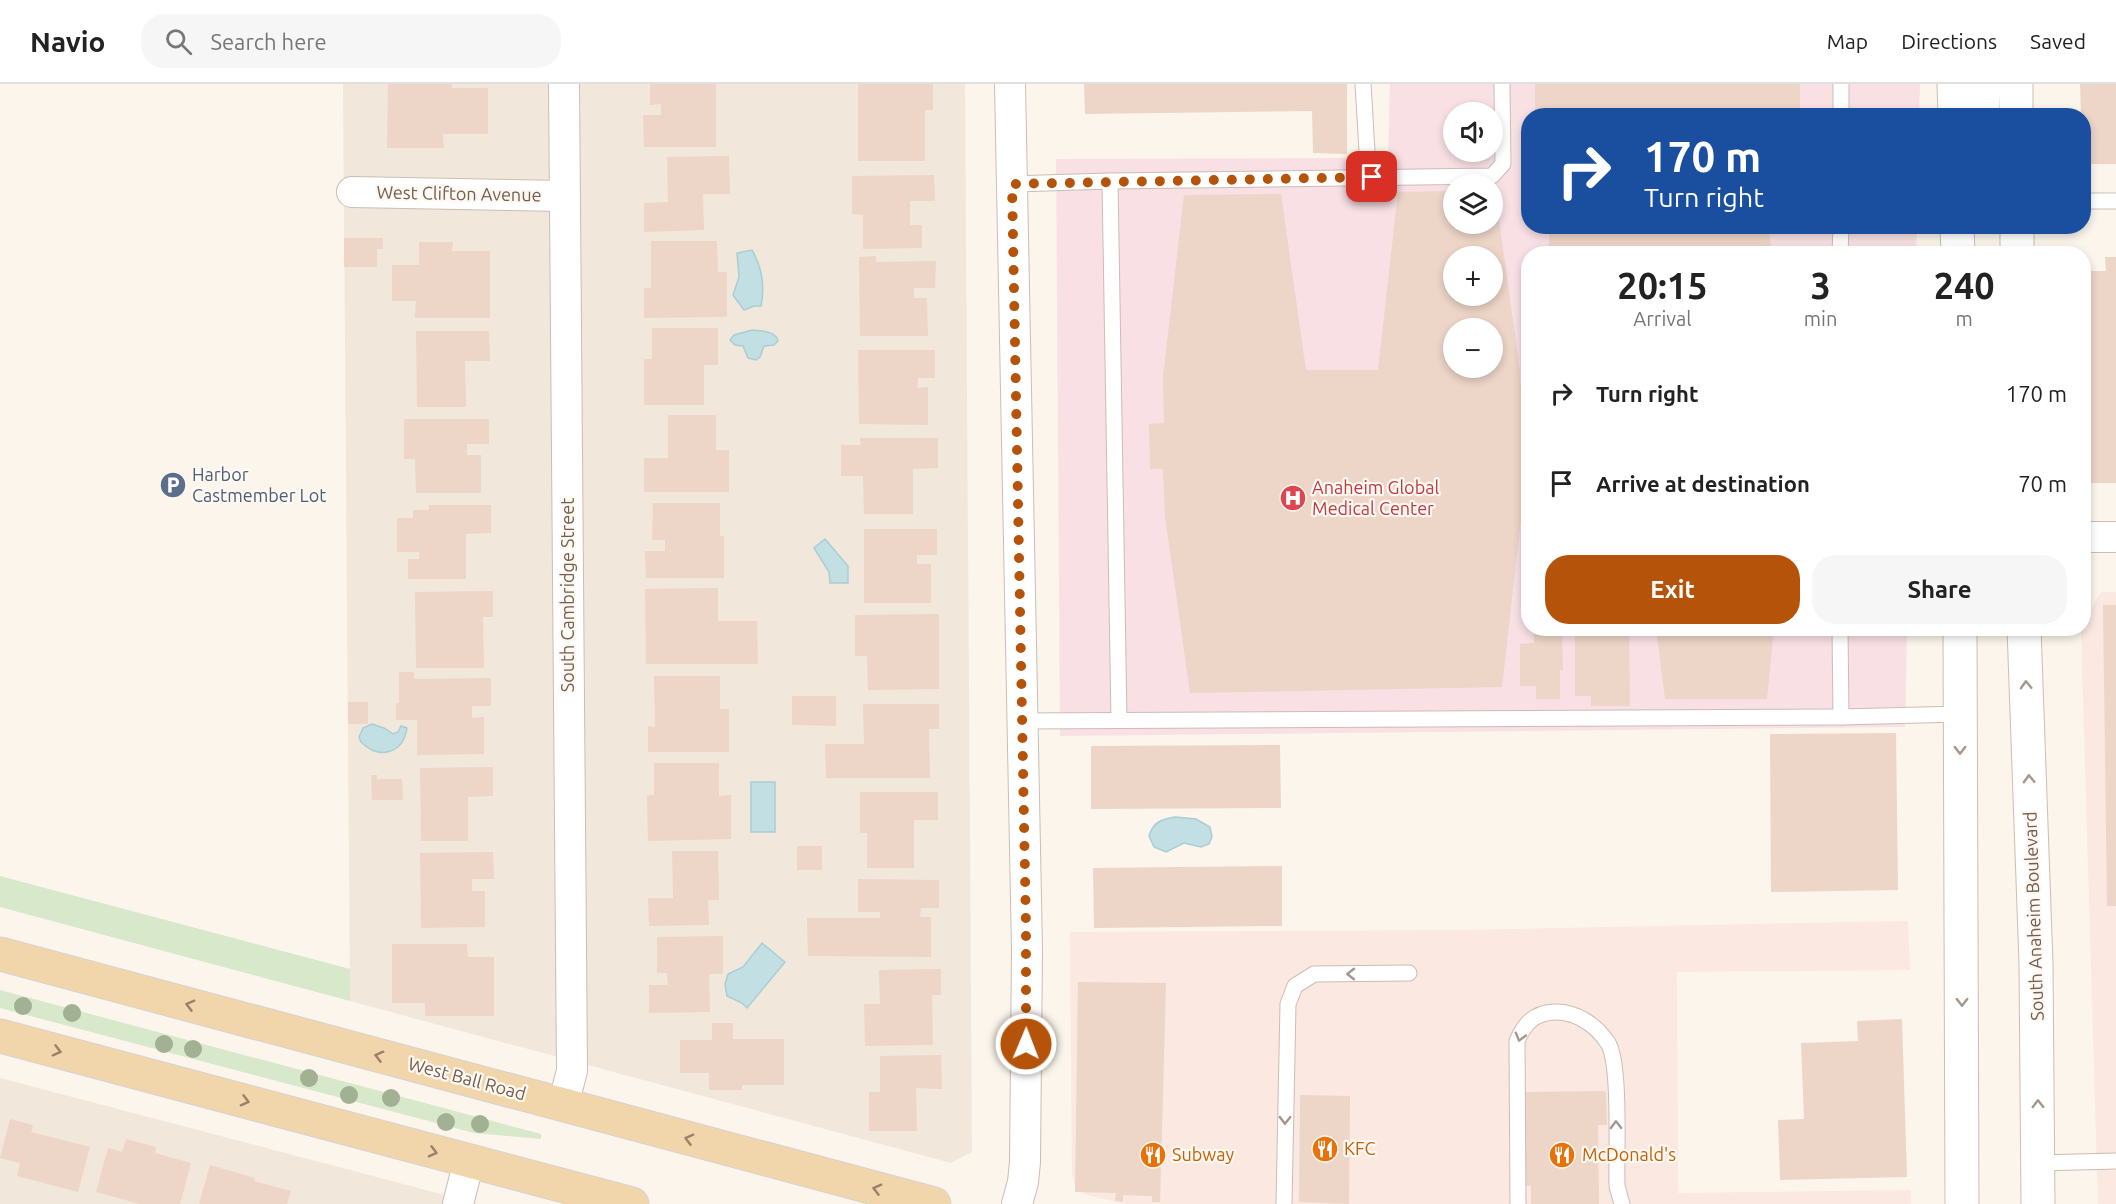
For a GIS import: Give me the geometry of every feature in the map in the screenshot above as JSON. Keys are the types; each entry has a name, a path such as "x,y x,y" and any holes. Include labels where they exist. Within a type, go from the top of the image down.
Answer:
{"main road":[{"path":"1954,84 1954,108"},
{"path":"1982,108 1984,84"},
{"path":"2016,84 2016,108"},
{"path":"1960,636 1962,1204"},
{"name":"South Anaheim Boulevard","path":"2024,636 2036,964 2038,1204"},
{"name":"West Ball Road","path":"0,954 934,1204"},
{"path":"0,1036 632,1204"}],"street":[{"name":"South Cambridge Street","path":"563,1105 572,1071 564,84"},
{"path":"1010,84 1027,950 1025,1138 1023,1182 1017,1204"},
{"name":"West Clifton Avenue","path":"352,192 565,195"},
{"path":"2091,537 2116,537"},
{"path":"458,1204 469,1161"}],"lane":[{"path":"1363,84 1367,151"},
{"path":"1012,184 1492,176 1503,164 1502,84"},
{"path":"1841,84 1841,108"},
{"path":"1110,181 1119,720"},
{"path":"2091,201 2116,201"},
{"path":"1840,636 1841,717"},
{"path":"1022,721 1841,717 1960,714"},
{"path":"1284,1204 1287,1004 1295,986 1314,974 1409,973"},
{"path":"1518,1204 1517,1041 1523,1026 1535,1016 1553,1012 1575,1014 1592,1026 1608,1044 1615,1065 1617,1186 1622,1204"},
{"path":"2038,1163 2116,1161"}],"shaded area":[{"path":"343,84 965,84 972,1152 951,1163 350,1001"},
{"name":"Anaheim Global Medical Center","path":"1390,84 1920,84 1919,108 1521,108 1521,234 1917,234 1916,246 1521,246 1521,636 1907,636 1905,727 1060,736 1056,159 1388,158"},
{"path":"2101,592 2116,592 2116,1204 2098,1204 2081,636 2091,636 2091,608"},
{"path":"1908,921 1910,970 1677,972 1678,1193 1911,1190 1911,1204 1124,1204 1084,1194 1076,1188 1072,1175 1070,932 1462,930"},
{"path":"0,1078 392,1181 478,1204 0,1204"}],"green space":[{"path":"0,876 350,969 350,1001 0,907"},
{"path":"0,990 541,1134 541,1139 474,1133 0,1008"}],"water":[{"path":"752,250 763,284 762,299 761,306 744,310 733,295 739,277 737,253"},
{"path":"752,330 772,333 778,341 774,345 764,346 760,357 756,360 748,358 743,346 735,345 730,340 734,335"},
{"path":"825,539 848,566 848,583 830,583 829,572 814,548"},
{"path":"372,724 393,734 398,732 401,726 407,728 405,737 395,749 375,751 361,742 359,737 363,728"},
{"path":"751,782 775,782 775,832 751,832"},
{"path":"1175,817 1196,819 1210,827 1212,837 1209,844 1201,847 1184,843 1166,852 1154,847 1149,836 1153,827 1162,820"},
{"path":"762,943 785,962 747,1008 727,996 725,984 728,974 743,967"}],"building":[{"path":"388,84 452,84 452,88 488,88 488,134 443,134 444,148 387,148"},
{"path":"650,84 716,84 716,147 644,147 643,115 661,115 661,104 650,105"},
{"path":"858,84 933,84 933,110 925,110 925,161 858,161"},
{"path":"1084,84 1347,84 1347,154 1313,153 1312,111 1085,114"},
{"path":"1535,84 1800,84 1800,108 1535,108"},
{"path":"2080,84 2116,84 2116,164 2091,164 2091,108 2081,108"},
{"path":"729,156 730,194 703,194 704,230 644,232 644,203 668,202 667,157"},
{"path":"934,175 935,201 910,201 910,225 922,225 922,248 863,249 863,215 852,214 852,176"},
{"path":"1443,191 1443,234 1501,234 1503,246 1443,246 1443,306 1503,306 1503,249 1521,385 1521,520 1502,687 1190,693 1165,516 1163,469 1150,469 1149,424 1164,423 1163,377 1184,195 1281,194 1306,370 1378,370 1398,192"},
{"path":"1549,234 1769,234 1771,246 1549,246"},
{"path":"344,238 383,238 383,249 377,249 377,267 344,267"},
{"path":"651,241 717,241 718,272 727,272 727,317 644,318 644,288 651,288"},
{"path":"419,242 453,242 452,251 490,251 490,318 415,318 416,301 392,301 392,265 419,265"},
{"path":"876,256 876,262 936,261 935,288 914,288 914,298 927,298 928,336 860,336 859,257"},
{"path":"2105,257 2116,257 2116,483 2091,483 2091,271 2106,271"},
{"path":"652,328 718,328 718,365 704,365 704,405 644,405 644,359 652,359"},
{"path":"416,331 489,331 490,361 465,361 466,407 417,407"},
{"path":"858,350 935,350 935,378 918,378 917,388 928,387 928,425 859,424"},
{"path":"668,415 716,415 716,450 729,450 729,492 644,492 644,458 668,458"},
{"path":"404,419 489,419 489,444 467,444 467,455 481,455 481,493 416,493 415,459 404,459"},
{"path":"860,438 938,438 938,468 913,469 913,514 864,514 863,476 841,476 841,445 861,445"},
{"path":"653,503 720,503 720,536 724,536 724,578 646,578 645,551 665,551 665,540 652,540"},
{"path":"429,505 491,505 491,533 466,534 466,579 408,579 408,559 419,559 419,552 397,552 397,518 413,518 413,510 429,510"},
{"path":"864,529 937,529 937,555 917,555 917,564 931,564 931,603 864,603"},
{"path":"718,588 718,621 757,621 758,664 646,664 645,589"},
{"path":"493,591 493,617 483,617 484,668 416,668 415,592"},
{"path":"2103,605 2116,605 2116,906 2107,906"},
{"path":"939,614 939,689 868,690 867,656 855,656 855,615"},
{"path":"1534,636 1562,636 1563,670 1560,670 1560,699 1536,699 1536,686 1520,686 1520,644 1534,643"},
{"path":"1575,636 1629,636 1630,706 1591,706 1591,696 1575,696"},
{"path":"1657,636 1773,636 1767,699 1665,699"},
{"path":"399,672 414,672 414,679 491,678 491,706 472,706 472,718 484,717 484,754 417,755 417,720 396,720 396,703 399,703"},
{"path":"654,676 720,676 720,709 729,709 729,752 648,752 648,726 655,727"},
{"path":"792,696 836,696 836,726 792,725"},
{"path":"348,702 368,702 368,724 348,724"},
{"path":"863,704 939,704 939,729 929,729 930,778 826,778 825,744 864,744"},
{"path":"1896,733 1898,890 1771,892 1770,734"},
{"path":"1280,745 1281,808 1091,809 1091,746"},
{"path":"654,763 719,763 719,796 731,795 731,839 648,841 647,795 654,795"},
{"path":"493,767 493,796 468,797 468,841 421,841 420,768"},
{"path":"371,775 377,775 377,779 402,779 403,800 372,800"},
{"path":"860,792 938,792 938,820 914,820 914,868 867,868 867,833 860,833"},
{"path":"797,846 822,846 822,870 797,870"},
{"path":"672,851 718,851 719,900 708,900 709,925 649,926 648,898 673,898"},
{"path":"493,852 494,879 472,879 472,891 485,891 485,927 421,928 420,853"},
{"path":"1282,866 1282,926 1094,928 1093,868"},
{"path":"858,879 939,880 939,908 921,908 920,917 931,917 931,957 808,956 807,918 880,918 880,912 858,912"},
{"path":"723,936 723,974 709,974 710,1012 649,1013 649,985 668,985 667,973 657,973 657,937"},
{"path":"392,944 467,944 468,957 494,957 494,1016 425,1016 425,1003 392,1003"},
{"path":"941,969 941,995 932,995 933,1045 865,1046 864,1004 880,1004 879,970"},
{"path":"1078,982 1166,983 1160,1202 1152,1202 1152,1196 1123,1195 1123,1202 1115,1201 1116,1193 1075,1192"},
{"path":"1902,1019 1907,1177 1780,1180 1778,1120 1804,1119 1801,1043 1858,1041 1857,1021"},
{"path":"712,1023 733,1023 733,1039 784,1039 784,1085 742,1085 742,1090 709,1090 709,1073 680,1073 680,1040 712,1040"},
{"path":"941,1055 942,1089 916,1088 917,1131 869,1131 869,1092 880,1092 880,1056"},
{"name":"McDonald's","path":"1606,1091 1607,1125 1598,1125 1599,1204 1531,1204 1531,1186 1526,1186 1525,1092"},
{"name":"KFC","path":"1300,1095 1350,1096 1349,1204 1299,1202"},
{"path":"10,1119 33,1125 31,1132 90,1147 78,1192 17,1176 20,1163 0,1158"},
{"path":"126,1139 156,1147 155,1153 191,1163 180,1204 140,1204 96,1192 108,1148 122,1152"},
{"path":"210,1165 291,1191 287,1204 199,1204"}],"place":[{"name":"Harbor Castmember Lot","path":"173,485"},
{"name":"Anaheim Global Medical Center","path":"1293,498"},
{"name":"KFC","path":"1325,1149"},
{"name":"Subway","path":"1153,1155"},
{"name":"McDonald's","path":"1562,1155"}],"route":[{"path":"1026,1044 1026,927 1012,184 1372,177"}]}
